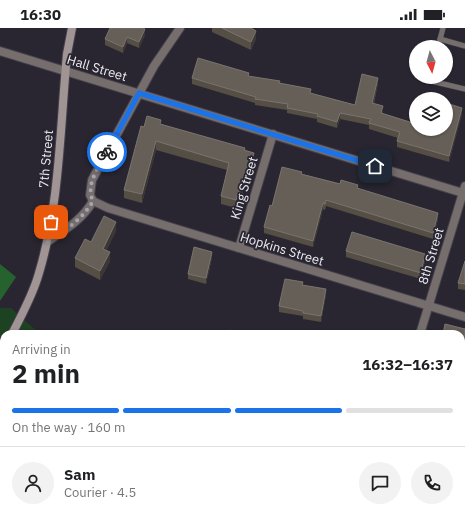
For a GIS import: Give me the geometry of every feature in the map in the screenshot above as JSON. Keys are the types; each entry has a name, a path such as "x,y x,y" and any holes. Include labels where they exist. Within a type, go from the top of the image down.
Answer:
{"main road":[{"name":"7th Street","path":"14,330 32,294 47,242 55,191 66,71 72,28"}],"street":[{"path":"47,242 76,223 87,212 93,201 90,195 92,180 154,66 180,28"},
{"name":"Hall Street","path":"0,51 273,134 464,189"},
{"name":"King Street","path":"239,248 273,134"},
{"name":"8th Street","path":"421,330 464,189"},
{"name":"Hopkins Street","path":"93,201 108,208 465,317"}],"lane":[{"path":"443,28 440,39 465,46"},
{"path":"444,84 465,89"}],"green space":[{"path":"0,264 16,277 0,301"},
{"path":"0,308 11,308 36,330 0,330"}],"building":[{"path":"110,28 145,29 139,42 127,37 123,47 105,39"},
{"path":"222,28 251,28 256,31 251,42"},
{"path":"198,58 249,73 248,76 280,81 279,83 311,89 310,93 355,105 362,74 378,78 372,103 383,106 381,113 409,122 409,136 453,136 453,105 462,108 449,156 397,141 400,132 369,123 371,119 340,113 337,122 317,116 318,114 287,108 288,104 255,99 256,97 192,78"},
{"path":"147,116 161,120 160,124 245,148 244,150 254,153 250,169 247,168 241,190 239,190 236,200 221,196 229,163 156,141 142,194 124,190 141,126 144,127"},
{"path":"282,167 302,172 301,174 340,184 341,180 358,185 357,188 438,213 433,233 326,200 325,204 323,203 313,241 264,227 270,205 272,206"},
{"path":"104,216 116,222 103,249 110,252 100,271 75,258 85,239 91,242"},
{"path":"352,232 425,254 421,273 346,251"},
{"path":"194,247 212,252 206,278 188,274"},
{"path":"465,261 465,284 458,283"},
{"path":"285,279 303,282 302,285 326,289 321,316 303,313 303,311 279,306"},
{"path":"445,324 465,329 465,330 444,330"}],"way so far":[{"path":"51,222 47,242 76,223 87,212 93,201 90,195 92,180 107,152"}],"route":[{"path":"107,152 139,93 375,166"}]}
